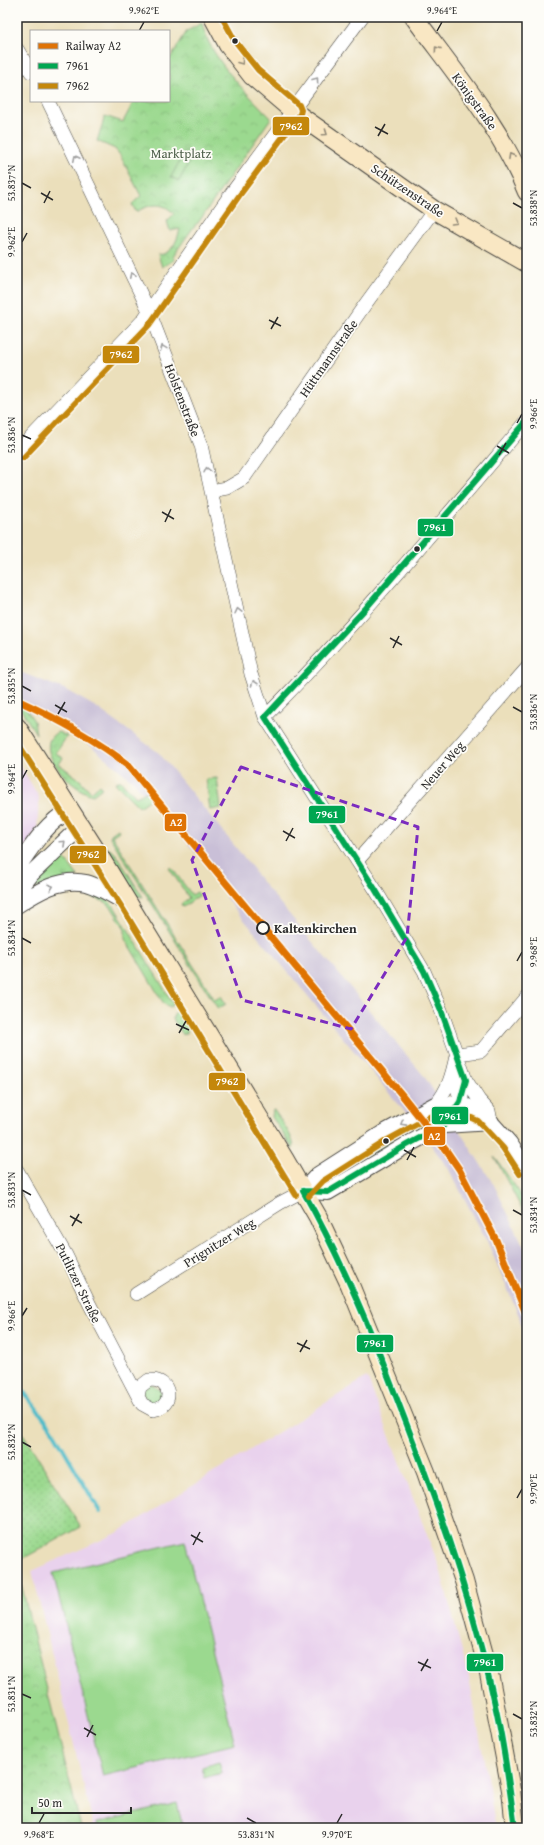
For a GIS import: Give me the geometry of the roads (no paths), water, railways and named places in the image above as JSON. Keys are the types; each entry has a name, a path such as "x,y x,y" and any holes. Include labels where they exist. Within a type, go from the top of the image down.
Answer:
{"main road":[{"name":"Schützenstraße","path":"213,17 228,44 252,76 293,111 434,210 527,263"},
{"name":"Königstraße","path":"414,17 498,132 518,170 527,192"},
{"path":"17,727 130,905 303,1191 321,1224 368,1326 426,1472 464,1581 489,1673 511,1790 515,1828"}],"street":[{"path":"17,452 143,320 233,191 362,17"},
{"path":"17,49 30,70"},
{"name":"Holstenstraße","path":"48,102 149,311 201,445 251,674 265,717 424,971 441,1010 466,1080 479,1100 489,1111 486,1122"},
{"name":"Hüttmannstraße","path":"211,491 227,488 244,478 364,306 434,210"},
{"path":"265,717 313,668 347,630 527,421"},
{"name":"Neuer Weg","path":"356,861 527,668"},
{"path":"17,868 38,838 50,824 70,810"},
{"path":"17,892 31,874 80,826"},
{"path":"17,905 37,892 53,885 70,882 86,883 104,890 130,905"},
{"path":"303,1191 318,1175 382,1134 435,1105 444,1095 453,1075 457,1054 481,1051 527,997"},
{"path":"453,1075 461,1103"},
{"path":"303,1191 328,1192 405,1146 444,1125 461,1103 466,1080"},
{"path":"435,1105 461,1103 476,1109 486,1122 509,1143 527,1170"},
{"path":"444,1125 486,1122"},
{"name":"Putlitzer Straße","path":"17,1170 66,1255 103,1333 138,1396"},
{"name":"Prignitzer Weg","path":"136,1294 280,1203 303,1191"}],"waterway":[{"path":"20,1387 52,1429 100,1512"}],"rail line":[{"name":"A2","path":"17,700 74,729 102,746 128,765 402,1095 459,1169 496,1240 527,1316"}],"place":[{"name":"Kaltenkirchen","path":"263,928"}],"park label":[{"name":"Marktplatz","path":"181,153"}]}
